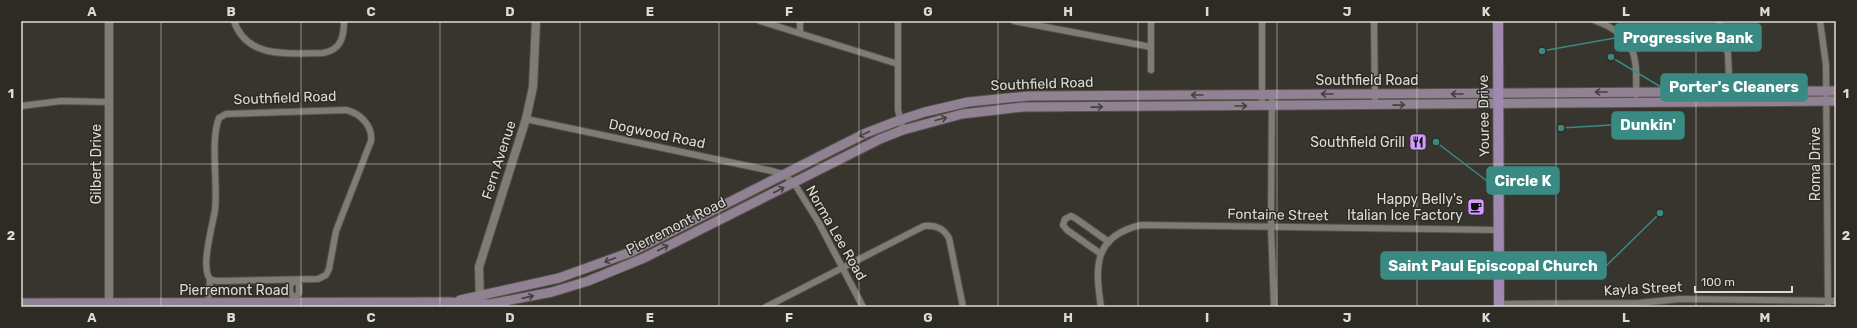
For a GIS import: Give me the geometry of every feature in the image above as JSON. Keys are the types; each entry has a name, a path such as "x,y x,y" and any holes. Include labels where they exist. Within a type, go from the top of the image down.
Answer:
{"main road":[{"name":"Youree Drive","path":"1498,21 1497,92 1499,305"},
{"name":"Southfield Road","path":"900,120 953,105 982,100 1016,97 1836,90"},
{"path":"1762,102 1763,91"},
{"path":"1149,106 1150,95"},
{"path":"1075,96 1075,107"},
{"path":"982,100 983,111"},
{"name":"Southfield Road","path":"903,130 936,120 983,111 1023,107 1831,101"},
{"name":"Pierremont Road","path":"480,303 596,266 640,248 866,133 900,120"},
{"name":"Pierremont Road","path":"21,303 109,305 291,303 388,304 448,302 480,303 517,300 574,286 613,272 644,258 869,144 903,130"},
{"path":"752,190 758,200"},
{"path":"640,248 644,258"}],"street":[{"name":"Gilbert Drive","path":"109,21 109,305"},
{"path":"234,21 244,39 261,50 271,52 323,53 331,51 340,44 343,38 344,21"},
{"name":"Fern Avenue","path":"480,303 479,267 526,119 535,69 536,21"},
{"path":"760,21 898,64"},
{"path":"800,21 800,33"},
{"path":"898,21 898,110 903,130"},
{"path":"1014,21 1151,47"},
{"path":"1151,21 1151,70"},
{"path":"1262,21 1262,106"},
{"path":"1374,21 1375,105"},
{"path":"1596,21 1616,30 1629,45 1637,66 1636,103"},
{"path":"1719,21 1728,54 1730,102"},
{"name":"Roma Drive","path":"1820,21 1825,46 1826,91 1831,101 1828,304"},
{"path":"1619,103 1620,92"},
{"path":"1272,94 1271,227 1274,307"},
{"path":"21,106 61,101 109,102"},
{"name":"Southfield Road","path":"210,279 208,273 208,243 215,209 216,131 219,118 226,114 346,110 359,115 368,127 372,137 370,146 336,232 328,273 318,279 295,280"},
{"name":"Dogwood Road","path":"526,119 772,170 783,174"},
{"name":"Norma Lee Road","path":"783,174 794,183 819,223 863,307"},
{"path":"1101,254 1067,230 1063,225 1065,219 1071,216 1075,218 1109,242"},
{"name":"Fontaine Street","path":"1101,307 1096,273 1101,254 1109,242 1125,230 1141,225 1499,230"},
{"path":"766,307 924,226 938,227 943,230 949,238 963,307"},
{"path":"208,304 210,279 216,281 295,280 299,285 299,295 291,303"},
{"name":"Kayla Street","path":"1499,305 1639,303 1680,298 1828,304 1836,301"}],"place":[{"name":"Progressive Bank","path":"1542,51"},
{"name":"Porter's Cleaners","path":"1611,57"},
{"name":"Dunkin'","path":"1561,128"},
{"name":"Southfield Grill","path":"1418,142"},
{"name":"Circle K","path":"1436,142"},
{"name":"Happy Belly's Italian Ice Factory","path":"1476,207"},
{"name":"Saint Paul Episcopal Church","path":"1660,213"}]}
